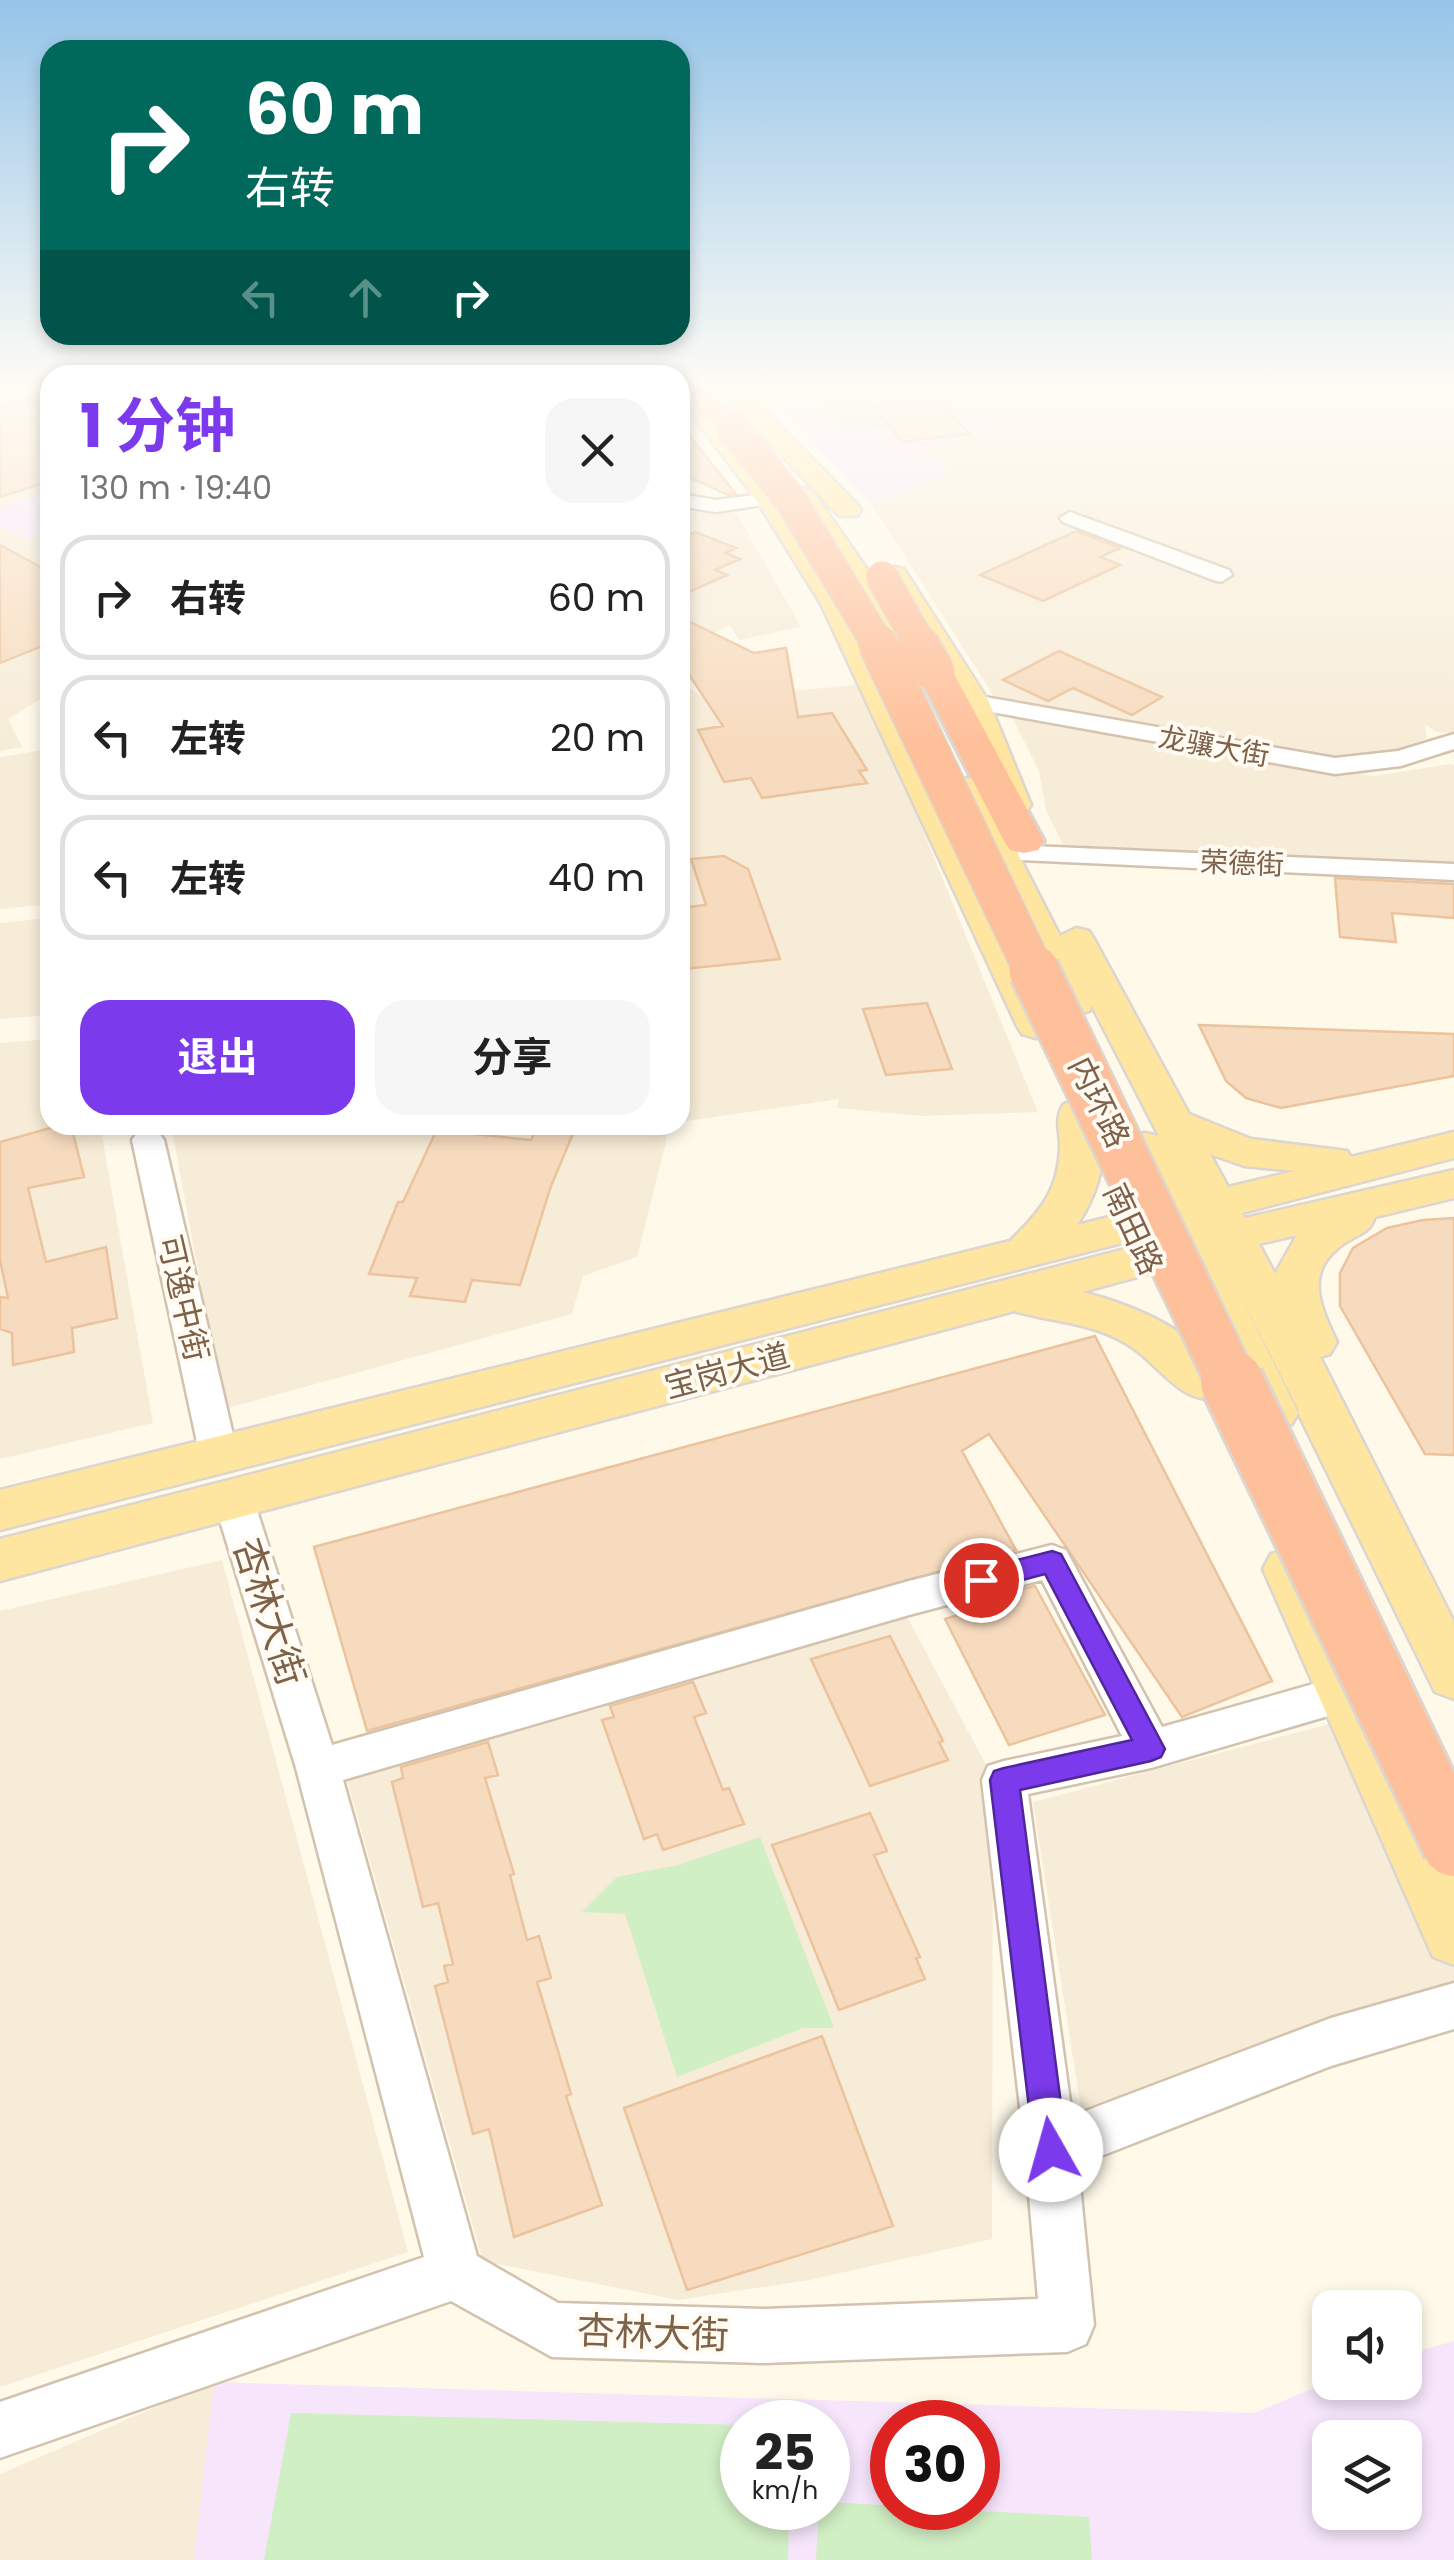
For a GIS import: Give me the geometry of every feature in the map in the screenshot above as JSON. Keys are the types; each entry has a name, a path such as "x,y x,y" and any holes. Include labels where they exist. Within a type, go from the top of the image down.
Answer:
{"highway":[{"name":"内环路","path":"795,506 833,563 899,684 1454,1845"},
{"name":"内环路","path":"812,506 828,525 884,617 1454,1774"},
{"path":"833,506 935,672 1027,848"}],"main road":[{"name":"南田路","path":"774,506 835,604 1078,1113 1183,1231"},
{"path":"824,506 862,545 973,702 1012,793 1037,897"},
{"path":"862,545 872,600 1037,897 1107,1033 1148,1076 1172,1122 1183,1231 1354,1476 1454,1676"},
{"name":"南田路","path":"1037,897 1050,954 1070,994 1107,1033 1183,1231 1230,1375 1345,1693 1454,1937"},
{"path":"1078,1113 1082,1149 1079,1182 1066,1212 1015,1275 1082,1307 1139,1326 1230,1375 1354,1476"},
{"path":"1172,1122 1222,1145 1272,1157 1433,1169"},
{"path":"1433,1169 1333,1229 1302,1257 1294,1275 1294,1296 1454,1615"},
{"name":"宝岗大道","path":"0,1560 226,1477 1433,1169"},
{"path":"1321,1355 1354,1476"},
{"name":"南田路","path":"1230,1375 1454,1774"},
{"name":"宝岗大道","path":"0,1510 226,1477"}],"street":[{"path":"1070,518 1221,575"},
{"path":"808,556 862,545"},
{"path":"835,604 872,600"},
{"name":"龙骧大街","path":"973,702 1335,766 1401,758 1452,742"},
{"name":"荣德街","path":"1027,848 1454,872"},
{"name":"可逸中街","path":"148,1140 226,1477"},
{"name":"杏林大街","path":"226,1477 318,1768 456,2273 552,2330 764,2336 1067,2325 1051,2150"},
{"path":"318,1768 890,1604 1052,1562 1151,1749"},
{"path":"1345,1693 1151,1749 1004,1780 1051,2150 1332,2042 1454,2006"},
{"path":"0,2430 456,2273"}],"shaded area":[{"path":"0,506 40,506 40,699 8,719 22,747 0,751"},
{"path":"40,506 40,536 28,540 0,527 0,507"},
{"path":"690,506 733,507 801,627 739,640 730,625 690,645"},
{"path":"873,506 1454,506 1454,733 1437,732 1425,725 1427,738 1389,754 1335,763 995,698"},
{"path":"863,684 1038,1112 922,1116 837,1108 839,1099 690,1121 690,688 707,700"},
{"path":"1010,713 1374,776 1454,765 1454,863 1063,845 1046,810 1039,771"},
{"path":"40,751 40,905 0,909 0,757"},
{"path":"40,919 40,1016 0,1019 0,923"},
{"path":"40,1040 40,1135 102,1135 153,1423 0,1459 0,1043"},
{"path":"173,1135 668,1135 637,1257 583,1276 572,1314 224,1409"},
{"path":"222,1560 408,2252 0,2387 0,1611"},
{"path":"903,1609 993,1778 992,2239 809,2280 678,2300 483,2261 346,1776"},
{"path":"1348,1719 1454,1956 1454,1983 1081,2109 1033,1802"},
{"path":"1454,2341 1454,2560 194,2560 214,2382 818,2400 720,2400 720,2530 850,2530 850,2401 870,2402 870,2530 1000,2530 1000,2405 1255,2413 1312,2389 1312,2400 1422,2400 1422,2350"},
{"path":"214,2382 194,2560 0,2560 0,2474"}],"green space":[{"path":"760,1837 834,2028 803,2028 677,2077 625,1914 582,1912 617,1877 678,1865"},
{"path":"291,2413 720,2424 720,2530 789,2530 788,2560 264,2560"},
{"path":"850,2503 870,2504 870,2530 1000,2530 1000,2512 1089,2517 1092,2560 816,2560 818,2530 850,2530"}],"building":[{"path":"1076,531 1120,548 1100,557 1120,565 1043,601 980,575"},
{"path":"695,532 736,548 725,553 740,559 715,570 727,575 690,592 690,534"},
{"path":"0,545 40,567 40,647 0,663"},
{"path":"690,622 754,653 786,648 798,717 832,713 867,770 859,771 867,783 762,798 751,778 724,782 698,730 723,726 690,676"},
{"path":"1059,651 1162,697 1132,715 1073,688 1048,701 1003,680"},
{"path":"724,856 748,869 780,959 690,968 690,907 706,905 691,859"},
{"path":"1335,878 1454,884 1454,918 1392,913 1396,942 1340,937"},
{"path":"927,1003 952,1069 886,1075 863,1009"},
{"path":"1199,1025 1454,1034 1454,1076 1281,1108 1246,1098 1226,1081"},
{"path":"40,1131 40,1135 74,1135 84,1177 28,1188 46,1262 106,1247 117,1318 72,1328 74,1352 13,1365 12,1333 0,1329 0,1297 8,1298 0,1260 0,1142"},
{"path":"434,1135 531,1140 533,1135 572,1135 551,1186 520,1285 472,1280 465,1302 410,1296 417,1278 369,1274 398,1202 403,1202"},
{"path":"1454,1218 1454,1455 1425,1454 1340,1306 1340,1273 1353,1248 1387,1228"},
{"path":"1095,1336 1272,1681 1182,1717 989,1434 962,1451 1016,1550 367,1731 314,1547"},
{"path":"1035,1586 1105,1715 1009,1745 945,1619 958,1615 955,1607"},
{"path":"890,1636 943,1741 939,1742 948,1760 870,1786 811,1659"},
{"path":"693,1682 706,1713 694,1717 723,1790 729,1788 744,1824 663,1850 657,1834 644,1839 602,1720 614,1717 610,1706"},
{"path":"488,1742 498,1775 485,1778 514,1874 510,1875 527,1940 539,1936 551,1978 537,1982 571,2094 566,2096 602,2205 514,2237 489,2129 473,2134 435,1986 448,1982 444,1966 453,1964 438,1903 423,1907 392,1782 403,1778 401,1767"},
{"path":"870,1813 887,1851 874,1855 920,1957 916,1958 925,1979 839,2010 772,1845"},
{"path":"822,2036 893,2226 687,2290 624,2108"}],"route":[{"path":"981,1580 1052,1562 1151,1749 1004,1780 1051,2150"}]}
